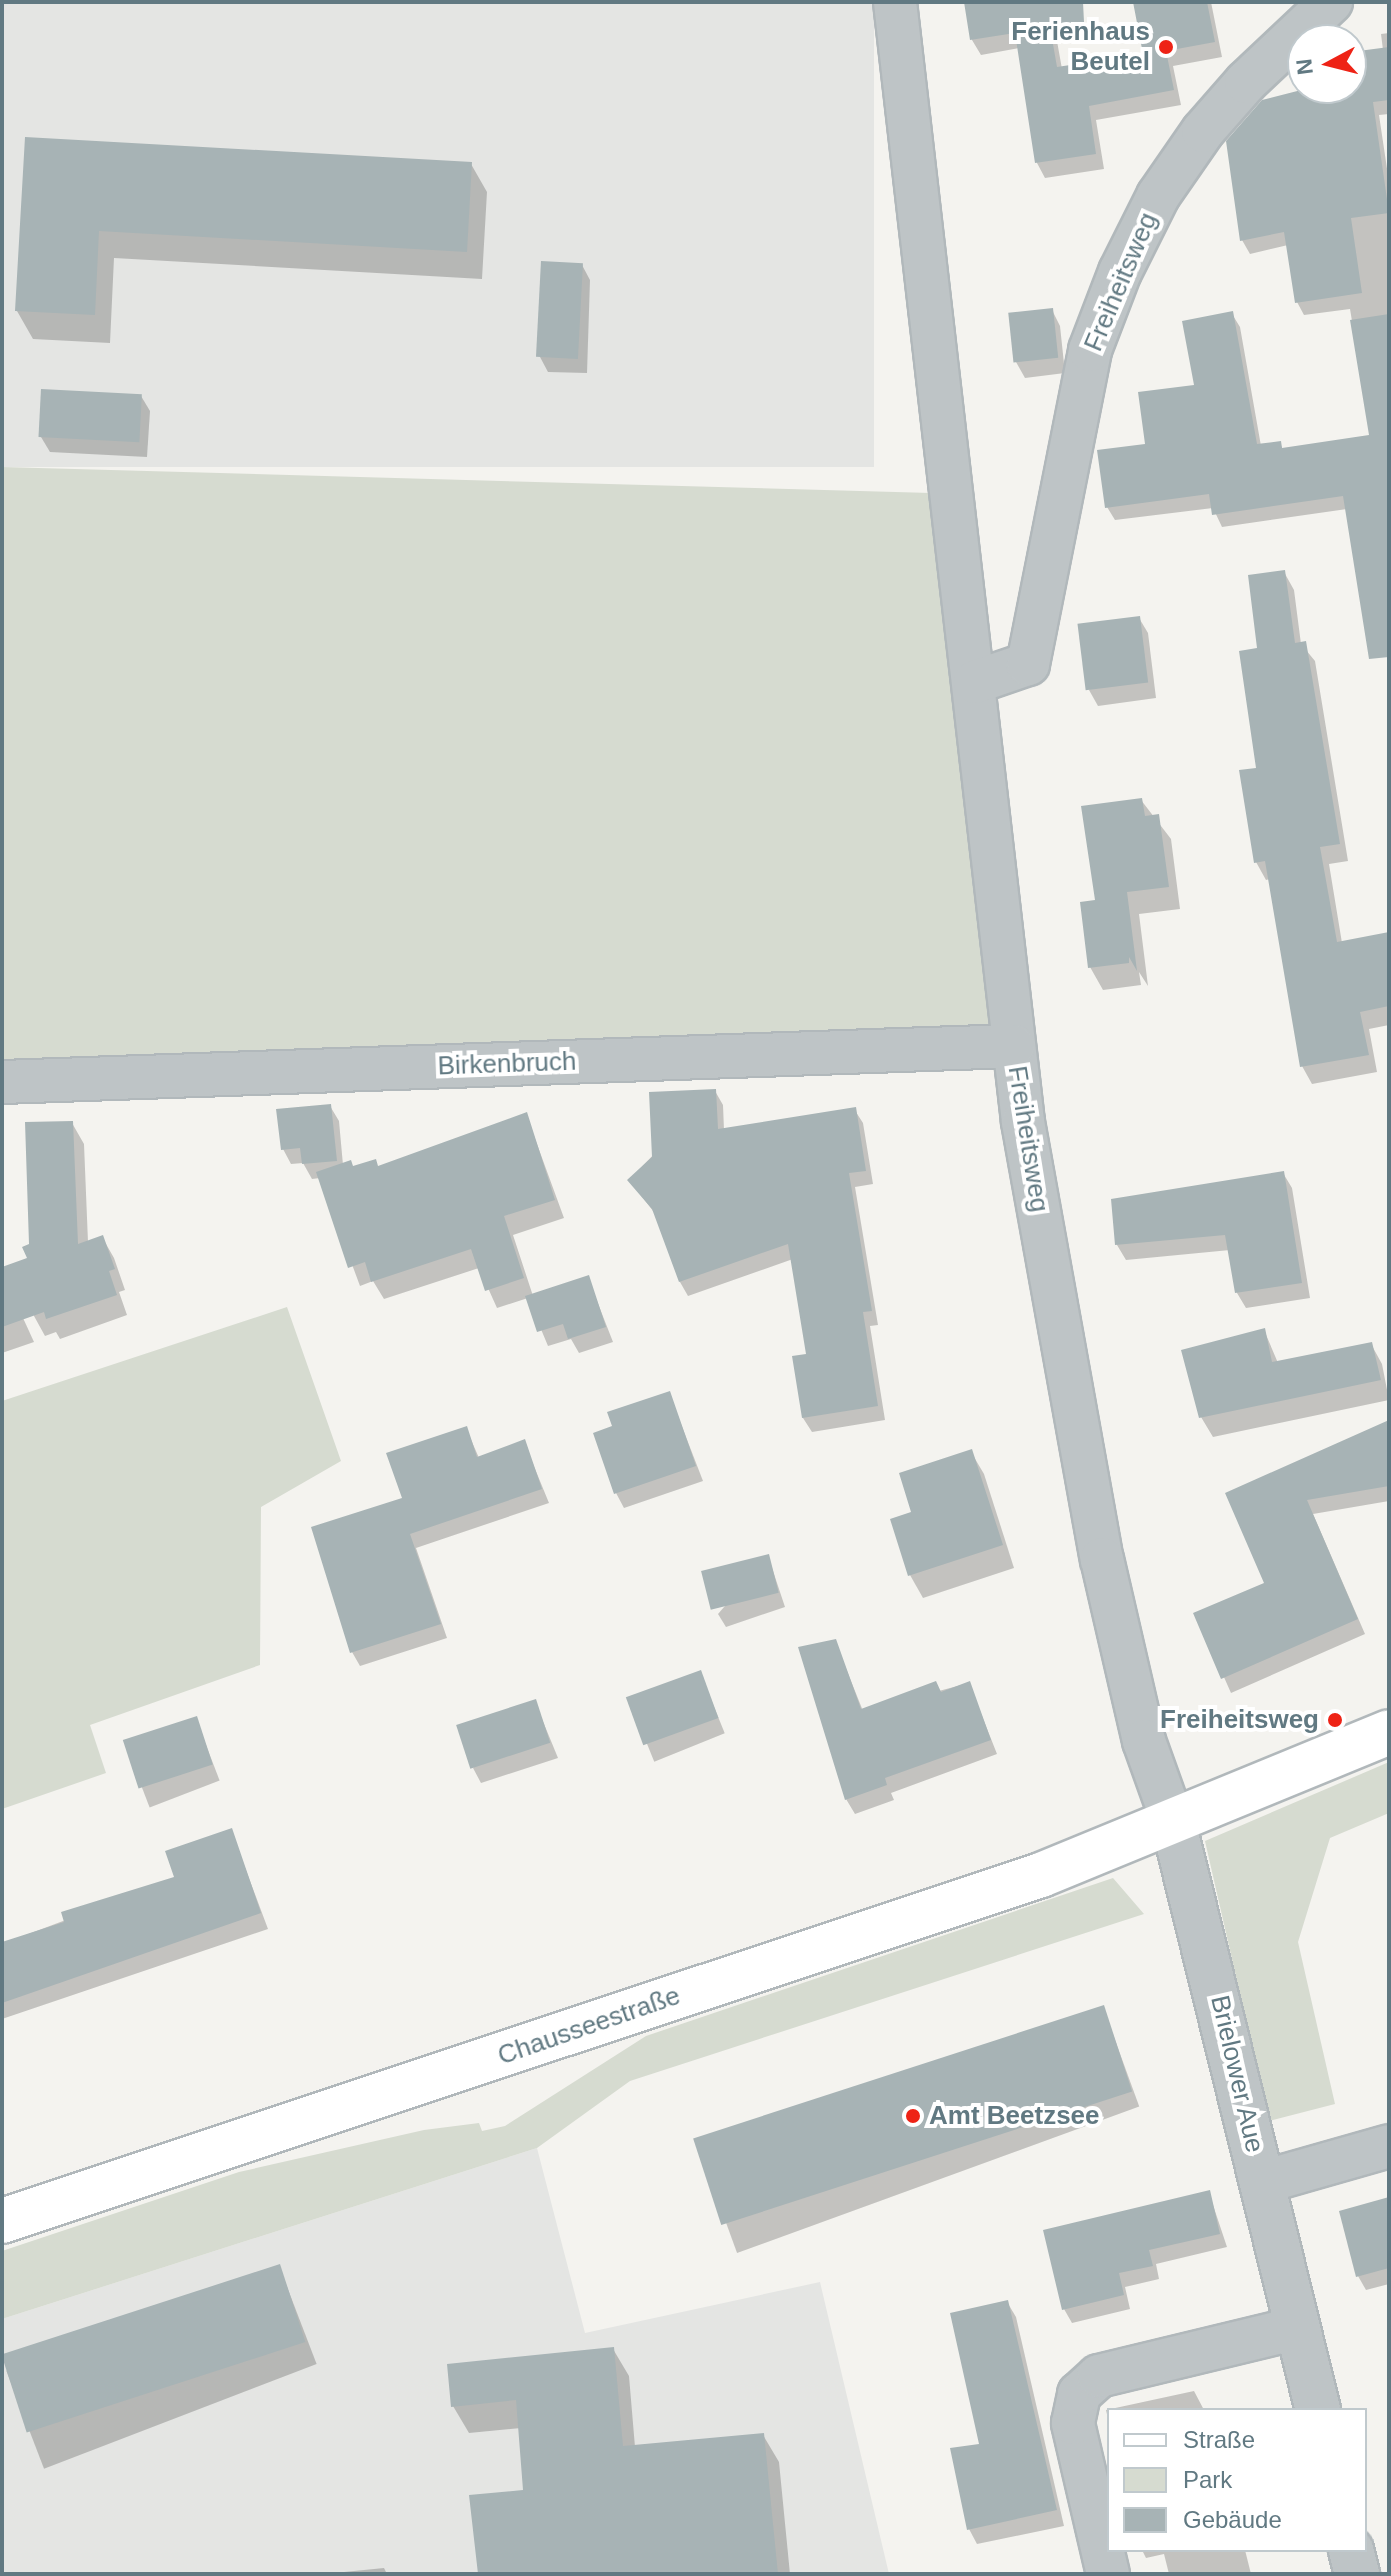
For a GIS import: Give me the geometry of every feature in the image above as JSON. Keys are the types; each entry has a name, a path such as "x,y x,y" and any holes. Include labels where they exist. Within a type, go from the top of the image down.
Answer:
{"main road":[{"name":"Chausseestraße","path":"2,2221 1041,1875 1389,1732"}],"street":[{"name":"Freiheitsweg","path":"895,2 975,682 1013,1046 1102,1559 1144,1741 1173,1822"},
{"name":"Freiheitsweg","path":"975,682 1028,664 1090,350 1120,272 1158,196 1238,92 1331,2"},
{"name":"Birkenbruch","path":"2,1082 1013,1046"},
{"name":"Brielower Aue","path":"1173,1822 1318,2408"},
{"path":"1263,2182 1389,2146"},
{"path":"1108,2574 1073,2423 1079,2394 1099,2376 1298,2328"},
{"path":"1352,2552 1357,2574"}],"shaded area":[{"path":"2,2 874,2 874,467 2,467"},
{"path":"537,2148 585,2333 820,2282 889,2574 2,2574 2,2319"}],"green space":[{"path":"2,467 931,493 992,1032 2,1076"},
{"path":"287,1307 341,1461 261,1507 260,1665 90,1725 106,1773 2,1809 2,1401"},
{"path":"1389,1762 1389,1813 1330,1838 1298,1942 1335,2104 1269,2121 1205,1841"},
{"path":"1113,1878 1144,1914 630,2081 537,2148 2,2319 2,2251 239,2172 424,2130 479,2123 482,2131 505,2126 646,2036"}],"building":[{"path":"964,2 1083,2 1084,22 1050,27 1057,67 1143,54 1133,2 1207,2 1215,42 1166,51 1174,90 1089,106 1096,154 1035,163 1015,33 970,40"},
{"path":"1389,47 1389,100 1373,102 1389,213 1351,218 1362,293 1295,303 1284,232 1240,241 1226,141 1262,100 1287,94 1287,104 1367,104 1367,50"},
{"path":"25,137 472,162 467,252 99,231 95,315 15,311"},
{"path":"541,261 583,263 578,359 536,357"},
{"path":"1053,308 1058,358 1013,362 1008,313"},
{"path":"1233,311 1257,444 1281,441 1282,448 1369,435 1350,320 1389,314 1389,657 1369,659 1343,496 1212,515 1209,494 1105,508 1097,450 1145,444 1138,392 1194,385 1182,321"},
{"path":"41,389 142,394 139,442 38,437"},
{"path":"1285,570 1295,643 1306,641 1340,844 1320,847 1337,942 1389,932 1389,1006 1360,1012 1369,1055 1300,1067 1265,861 1254,863 1239,770 1256,768 1239,651 1257,648 1248,575"},
{"path":"1140,616 1148,683 1086,690 1077,624"},
{"path":"1142,798 1145,816 1159,814 1169,887 1127,892 1137,971 1129,957 1129,963 1088,968 1080,902 1095,900 1081,806"},
{"path":"716,1089 718,1129 856,1107 866,1171 849,1173 872,1311 863,1312 878,1406 802,1418 792,1356 806,1354 788,1244 679,1282 652,1209 627,1180 652,1157 649,1092"},
{"path":"331,1104 337,1161 302,1164 300,1148 281,1150 276,1109"},
{"path":"527,1112 555,1200 504,1216 524,1278 485,1291 471,1249 371,1282 365,1262 348,1268 316,1172 351,1160 353,1166 376,1159 378,1166"},
{"path":"73,1121 78,1244 103,1235 115,1269 109,1271 117,1295 46,1319 44,1312 2,1327 2,1267 27,1258 22,1247 29,1244 25,1122"},
{"path":"1284,1171 1302,1283 1235,1293 1225,1235 1115,1245 1111,1199"},
{"path":"589,1275 606,1327 568,1339 563,1324 537,1332 525,1296"},
{"path":"1265,1328 1272,1362 1372,1342 1381,1380 1199,1418 1181,1350"},
{"path":"670,1391 696,1466 614,1494 593,1433 612,1426 607,1412"},
{"path":"1389,1420 1389,1486 1307,1500 1358,1619 1221,1679 1193,1613 1264,1583 1225,1493"},
{"path":"467,1426 477,1457 525,1439 542,1489 410,1534 441,1624 350,1653 311,1527 402,1498 386,1453"},
{"path":"972,1449 1003,1545 908,1576 890,1519 911,1512 899,1473"},
{"path":"769,1554 779,1593 711,1610 701,1571"},
{"path":"836,1639 861,1709 936,1681 941,1692 970,1681 991,1740 885,1778 887,1785 845,1800 798,1647"},
{"path":"701,1670 718,1718 643,1745 626,1697"},
{"path":"536,1699 550,1743 470,1769 456,1725"},
{"path":"197,1716 213,1765 139,1789 123,1740"},
{"path":"232,1828 261,1913 2,2003 2,1942 64,1922 61,1912 174,1877 165,1851"},
{"name":"Amt Beetzsee","path":"1104,2005 1132,2092 721,2225 693,2138"},
{"path":"1210,2190 1220,2234 1149,2250 1153,2266 1119,2273 1124,2295 1062,2310 1043,2230"},
{"path":"1389,2197 1389,2268 1356,2277 1339,2211"},
{"path":"280,2264 305,2342 27,2433 2,2354"},
{"path":"1008,2300 1057,2510 967,2530 950,2448 979,2444 950,2313"},
{"path":"614,2347 623,2446 764,2433 778,2574 478,2574 469,2495 523,2490 516,2400 451,2407 447,2364"}],"place":[{"name":"Ferienhaus Beutel","path":"1166,47"},
{"name":"Freiheitsweg","path":"1335,1720"},
{"name":"Amt Beetzsee","path":"913,2116"}]}
